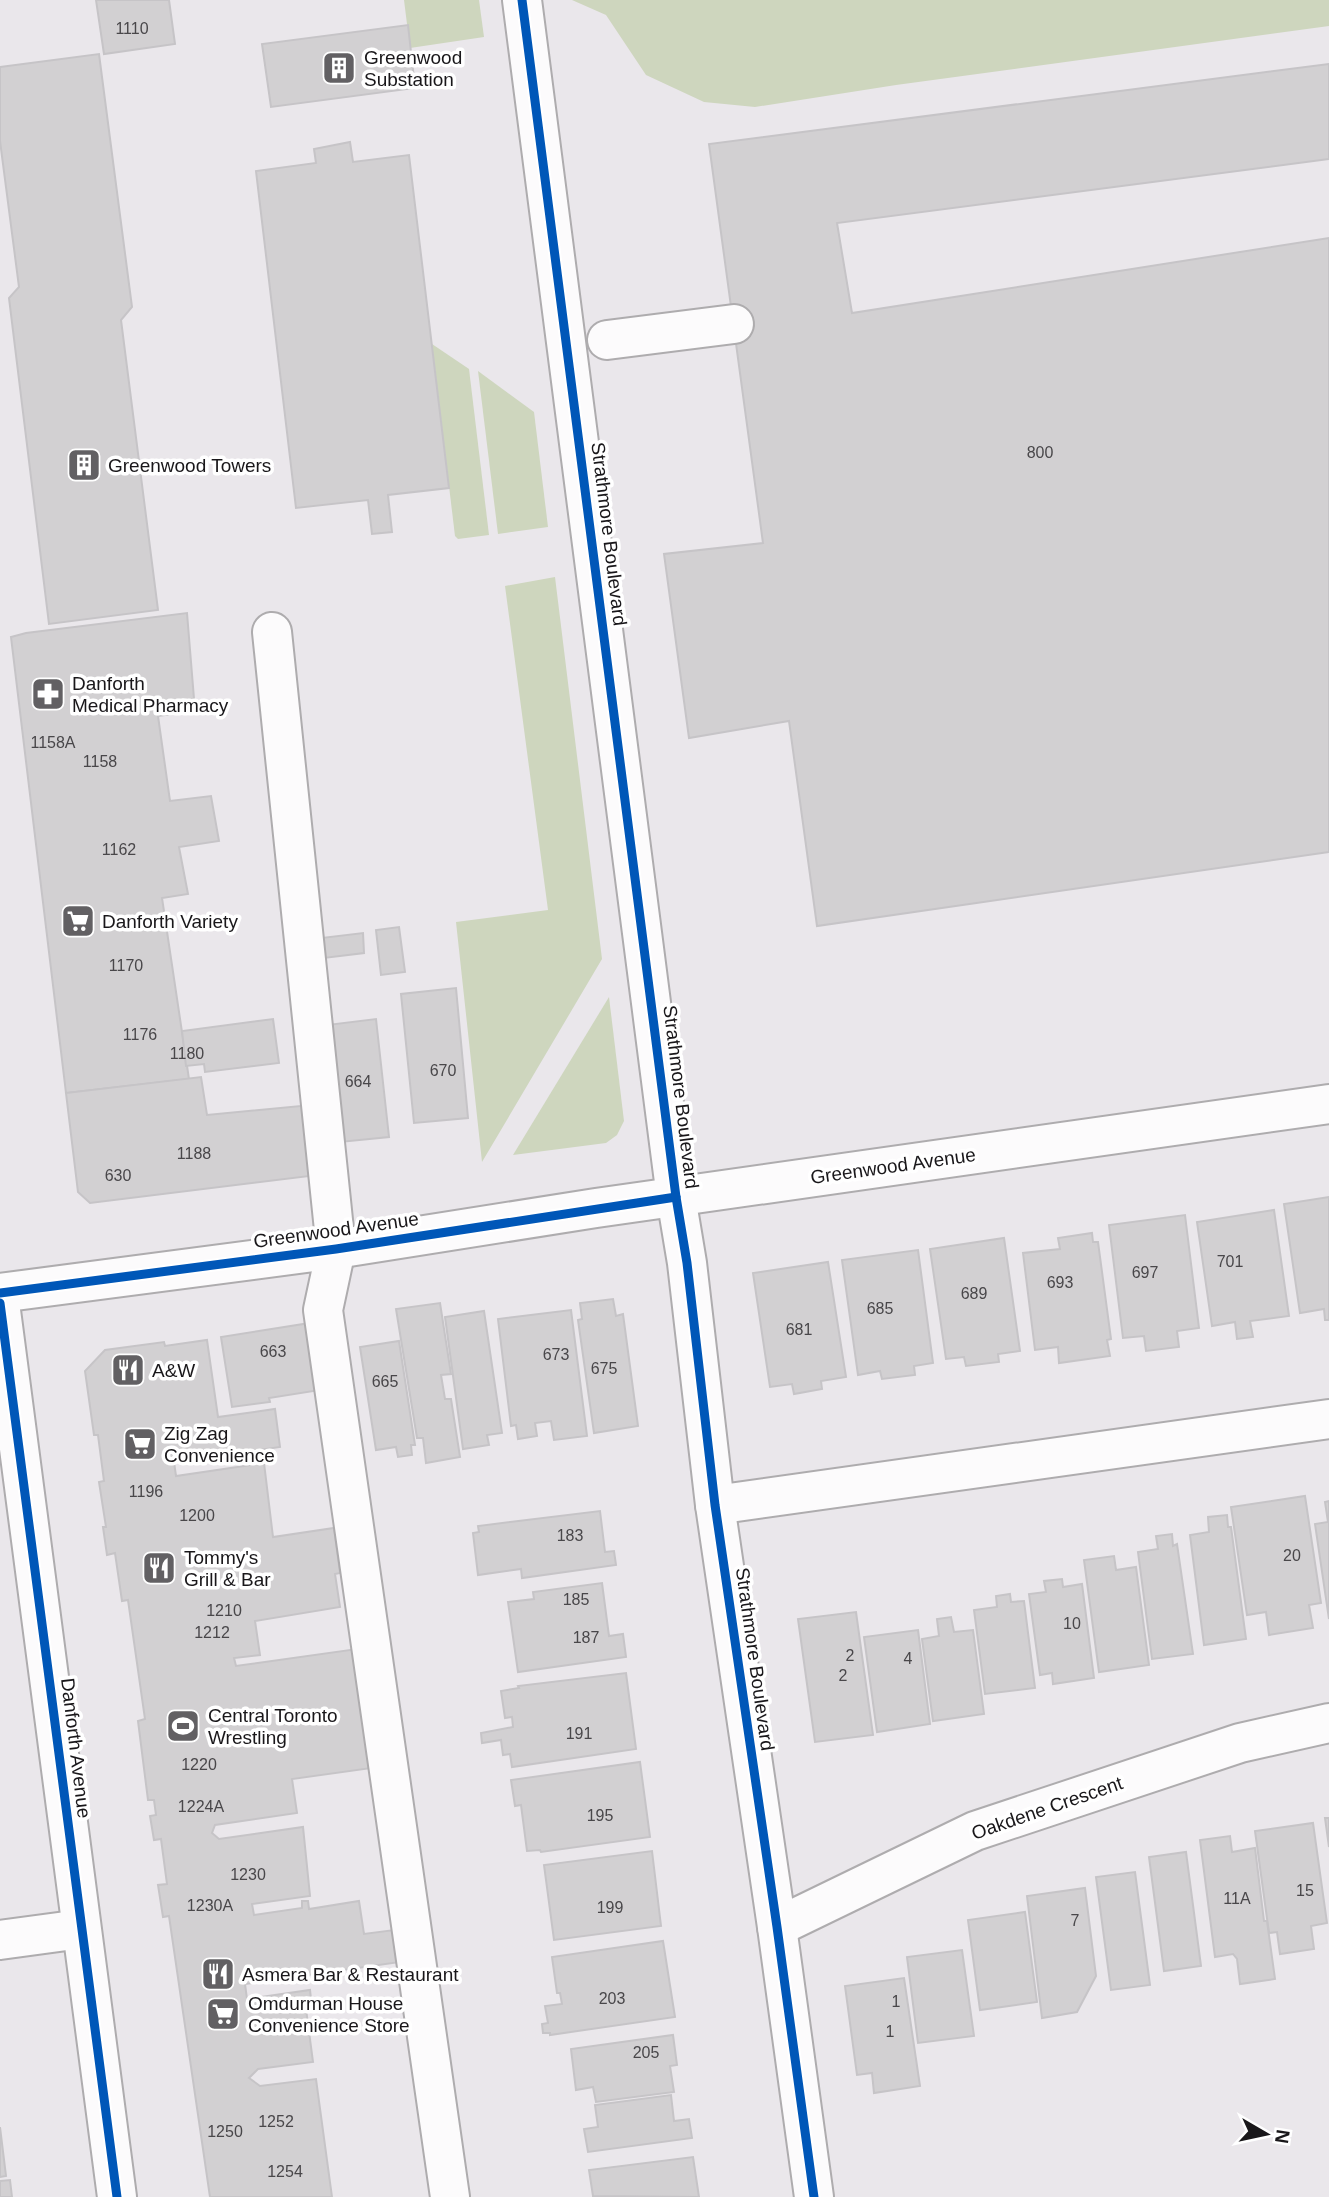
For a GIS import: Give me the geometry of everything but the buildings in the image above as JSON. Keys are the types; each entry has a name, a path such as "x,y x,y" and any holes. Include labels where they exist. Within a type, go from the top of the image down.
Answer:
{"street":[{"name":"Strathmore Boulevard","path":"522,0 676,1197 687,1263 715,1505 814,2197"},
{"path":"607,340 734,324"},
{"path":"272,632 336,1249 323,1310 450,2197"},
{"name":"Greenwood Avenue","path":"0,1293 336,1249 676,1197 1329,1104"},
{"name":"Danforth Avenue","path":"0,1303 117,2197"},
{"path":"715,1505 1329,1419"},
{"name":"Oakdene Crescent","path":"777,1927 975,1831 1240,1743 1329,1723"},
{"path":"0,1940 81,1929"}],"green space":[{"path":"404,0 479,0 484,37 410,48"},
{"path":"572,0 1329,0 1329,26 755,107 704,102 646,75 606,15"},
{"path":"432,344 469,369 489,535 458,539 455,536"},
{"path":"478,371 534,412 548,527 498,534"},
{"path":"555,577 602,959 482,1162 456,922 548,910 505,586"},
{"path":"609,997 624,1121 617,1135 606,1143 513,1155"}],"cycle path":[{"path":"522,0 676,1197 687,1263 715,1505 814,2197"},
{"path":"0,1293 336,1249 676,1197"},
{"path":"0,1303 117,2197"}],"place":[{"name":"Greenwood Substation","path":"339,68"},
{"name":"Greenwood Towers","path":"84,465"},
{"name":"Danforth Medical Pharmacy","path":"48,694"},
{"name":"Danforth Variety","path":"78,921"},
{"name":"A&W","path":"128,1370"},
{"name":"Zig Zag Convenience","path":"140,1444"},
{"name":"Tommy's Grill & Bar","path":"159,1568"},
{"name":"Central Toronto Wrestling","path":"183,1726"},
{"name":"Asmera Bar & Restaurant","path":"218,1974"},
{"name":"Omdurman House Convenience Store","path":"223,2014"}]}
